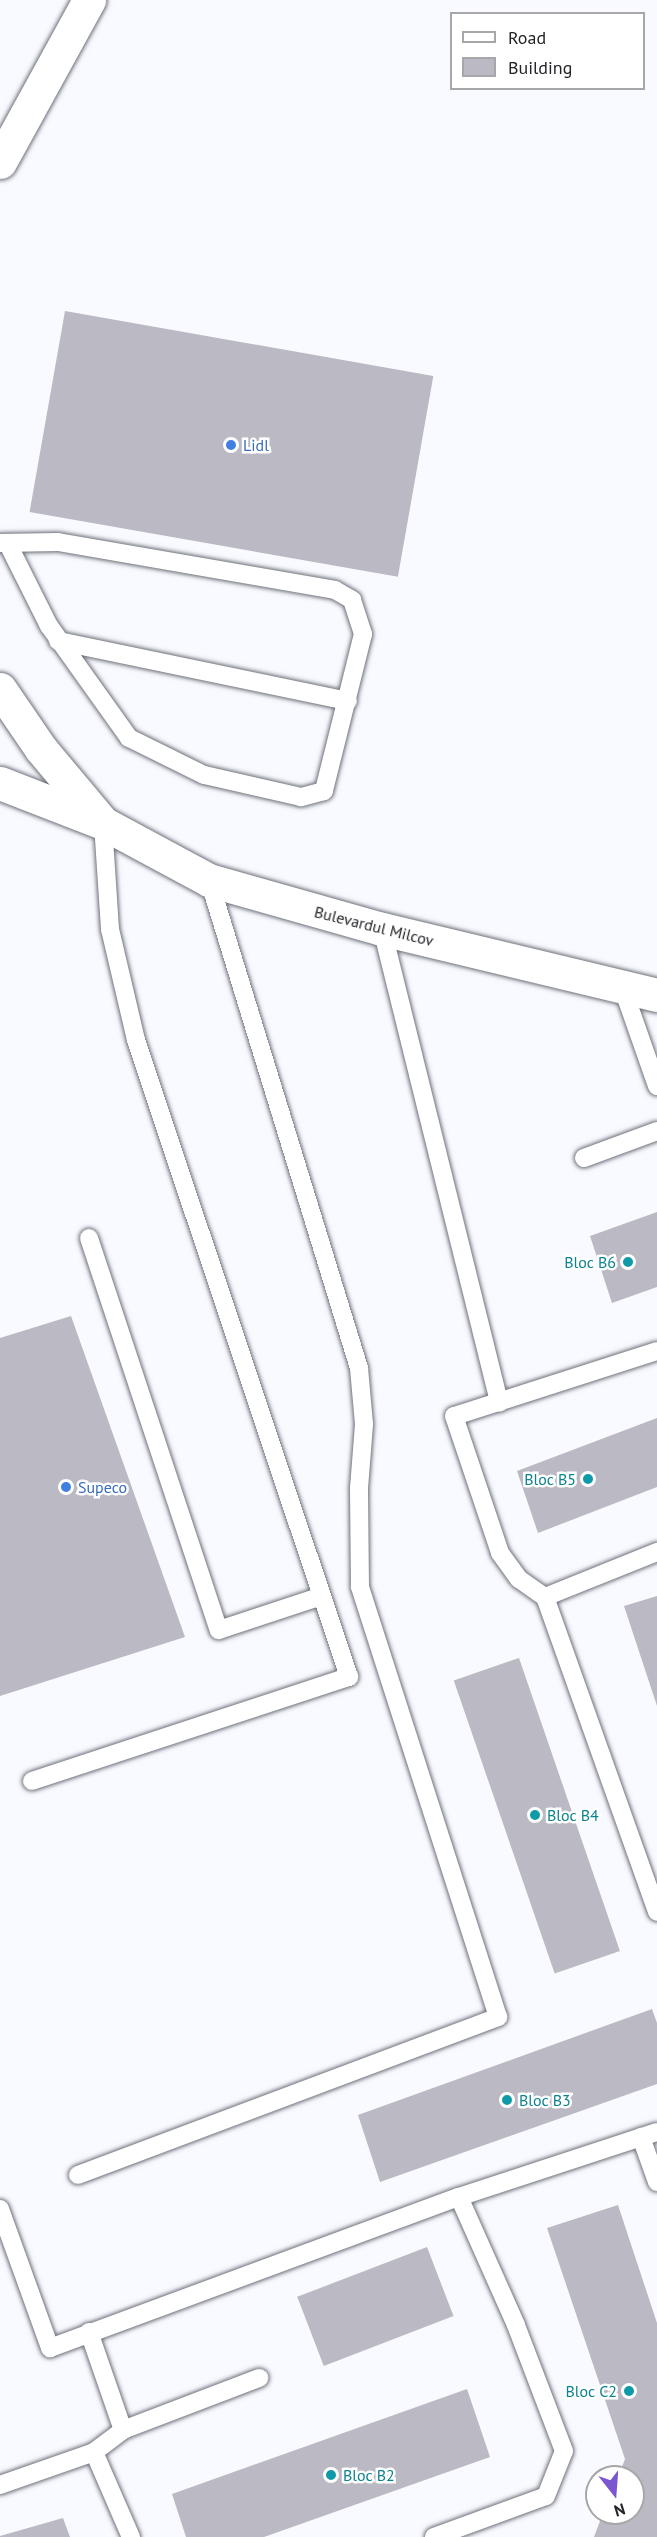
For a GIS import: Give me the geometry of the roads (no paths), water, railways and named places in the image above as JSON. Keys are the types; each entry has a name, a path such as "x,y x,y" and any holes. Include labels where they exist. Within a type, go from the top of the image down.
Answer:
{"main road":[{"path":"0,162 89,0"},
{"name":"Bulevardul Milcov","path":"0,688 41,749 103,823"},
{"name":"Bulevardul Milcov","path":"0,783 103,823 209,880 382,929 657,995"}],"lane":[{"path":"58,542 336,590 352,600 363,634 324,791 301,796 204,775 129,738 58,641 4,544 58,542"},
{"path":"58,641 348,701"},
{"path":"32,1781 349,1677 136,1040 110,929 103,823"},
{"path":"78,2175 498,2018 360,1587 359,1488 364,1424 358,1368 209,880"},
{"path":"382,929 499,1402"},
{"path":"622,986 657,1086"},
{"path":"584,1158 657,1131"},
{"path":"89,1238 219,1630 322,1596"},
{"path":"657,1351 454,1416 500,1553 519,1579 545,1597 657,1912"},
{"path":"545,1597 657,1552"},
{"path":"0,2209 50,2349 89,2332 459,2197 649,2134 657,2182"},
{"path":"434,2537 546,2496 564,2451 516,2325 459,2197"},
{"path":"89,2332 123,2430"},
{"path":"0,2485 94,2452 123,2430 259,2378"},
{"path":"94,2452 131,2537"}],"place":[{"name":"Lidl","path":"231,445"},
{"name":"Bloc B6","path":"628,1262"},
{"name":"Bloc B5","path":"588,1479"},
{"name":"Supeco","path":"66,1487"},
{"name":"Bloc B4","path":"535,1815"},
{"name":"Bloc B3","path":"507,2100"},
{"name":"Bloc C2","path":"629,2391"},
{"name":"Bloc B2","path":"331,2475"}]}
